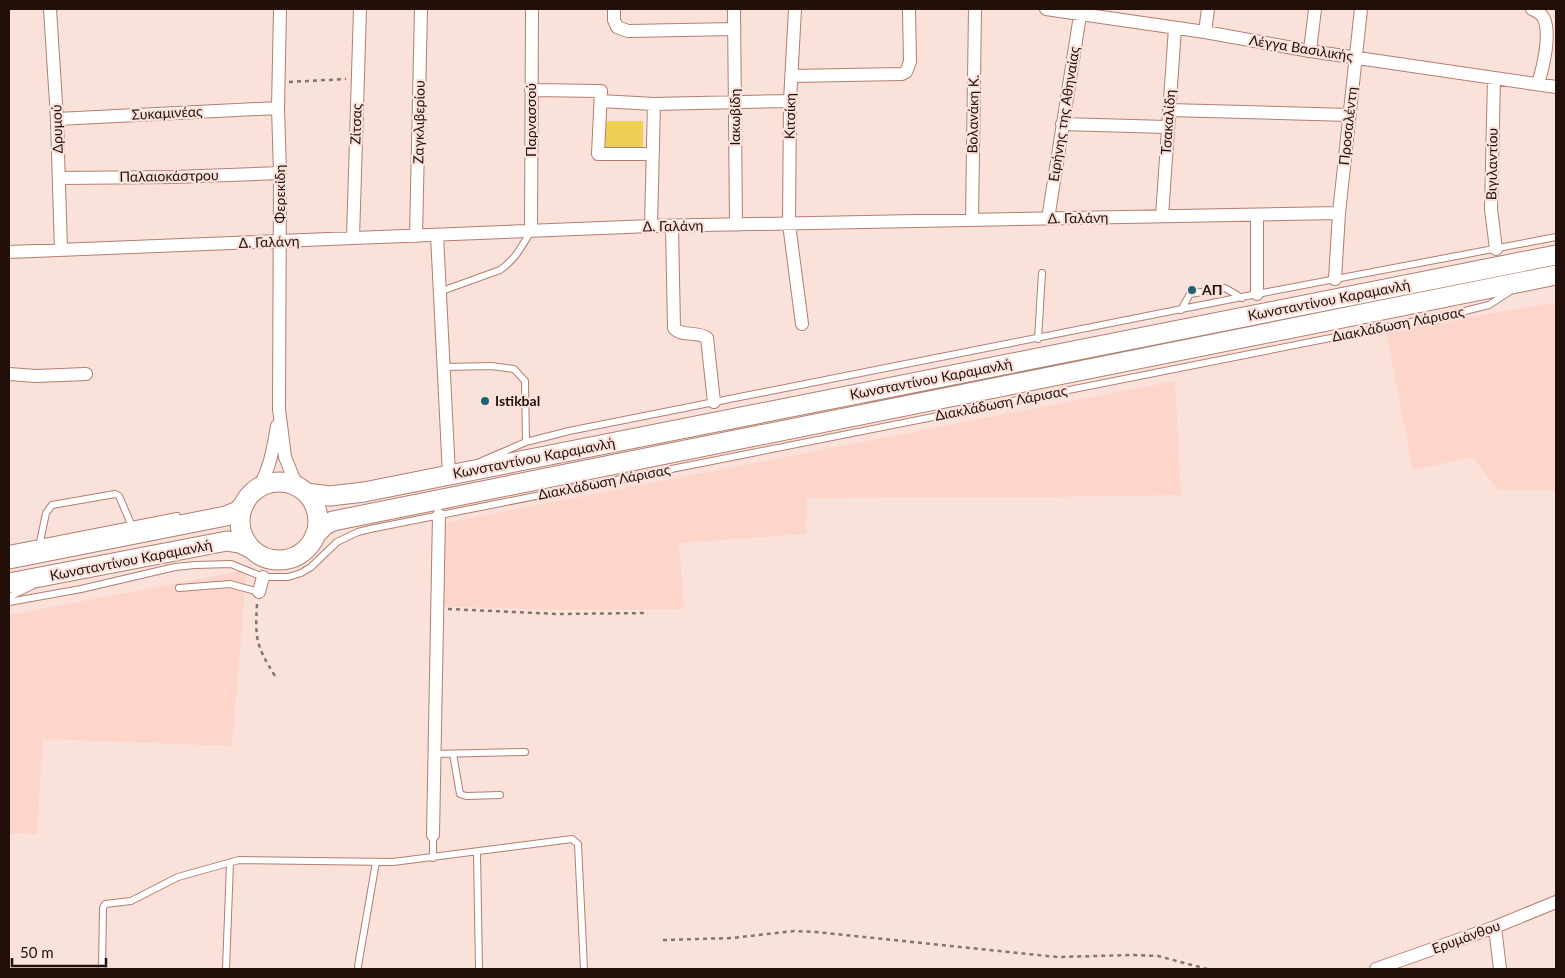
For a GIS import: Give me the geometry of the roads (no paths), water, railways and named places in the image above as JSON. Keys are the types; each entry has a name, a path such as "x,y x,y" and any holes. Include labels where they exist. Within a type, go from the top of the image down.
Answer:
{"main road":[{"name":"Κωνσταντίνου Καραμανλή","path":"303,491 324,496 344,495 1556,255"},
{"name":"Διακλάδωση Λάρισας","path":"1522,282 1556,275"},
{"name":"Κωνσταντίνου Καραμανλή","path":"315,535 325,525 333,521 1522,282"},
{"path":"282,482 303,491 310,498 316,510 318,523 315,535 299,554 286,559 271,559 257,553 252,549 241,530 241,516 245,503 258,489 270,483 282,482"},
{"name":"Κωνσταντίνου Καραμανλή","path":"9,559 220,514 235,513 245,503"},
{"name":"Κωνσταντίνου Καραμανλή","path":"9,584 227,541 240,543 252,549"}],"street":[{"name":"Δρυμού","path":"50,9 57,119 61,250"},
{"name":"Φερεκίδη","path":"280,9 278,82 280,173 279,409 288,468 303,491"},
{"name":"Ζίτσας","path":"353,238 360,9"},
{"name":"Ζαγκλιβερίου","path":"416,236 421,9"},
{"name":"Παρνασσού","path":"531,231 532,9"},
{"path":"614,9 614,20 617,27 628,31 734,29"},
{"name":"Ιακωβίδη","path":"734,9 736,225"},
{"name":"Κιτσίκη","path":"795,9 790,101 789,224 802,324"},
{"path":"791,76 902,74 906,72 910,62 909,9"},
{"name":"Βολανάκη Κ.","path":"972,220 975,9"},
{"name":"Λέγγα Βασιλικής","path":"1046,9 1080,11 1310,51 1556,87"},
{"path":"1205,32 1208,9"},
{"path":"1310,51 1315,9"},
{"name":"Προσαλέντη","path":"1335,279 1339,213 1361,9"},
{"path":"1532,9 1544,18 1546,27 1543,67 1538,84"},
{"name":"Ειρήνης της Αθηναίας","path":"1048,219 1080,11"},
{"name":"Τσακαλίδη","path":"1162,216 1175,28"},
{"name":"Βιγιλαντίου","path":"1494,79 1491,209 1496,249"},
{"path":"531,90 601,91 598,154 653,154"},
{"path":"601,101 654,104 790,101"},
{"path":"651,226 654,104"},
{"name":"Συκαμινέας","path":"57,119 278,108"},
{"path":"1168,110 1349,114"},
{"path":"1062,124 1167,127"},
{"name":"Παλαιοκάστρου","path":"59,178 174,177 280,173"},
{"name":"Δ. Γαλάνη","path":"9,252 651,226 1339,213"},
{"path":"1257,214 1258,294"},
{"path":"672,226 674,330 702,335 707,338 714,402"},
{"path":"437,235 450,475"},
{"path":"9,374 36,376 86,374"},
{"name":"Φερεκίδη","path":"258,489 271,460 279,409"},
{"path":"433,835 439,515"},
{"path":"259,592 263,577"},
{"name":"Ερυμάνθου","path":"1376,969 1404,964 1556,902"},
{"path":"1495,927 1500,969"}],"lane":[{"path":"439,292 500,270 514,259 531,231"},
{"path":"450,475 526,442 569,431 1258,294 1556,237"},
{"path":"1038,338 1042,273"},
{"name":"Διακλάδωση Λάρισας","path":"263,577 288,577 302,573 337,542 358,532 1461,312 1489,305 1522,282"},
{"path":"1181,310 1190,294 1225,288 1242,298"},
{"path":"444,367 491,366 514,369 525,381 526,442"},
{"path":"40,542 46,513 52,505 115,494 119,496 131,524"},
{"path":"9,548 188,514"},
{"path":"9,602 81,589 195,564 231,564 263,577"},
{"path":"9,598 55,574"},
{"path":"180,588 230,584 259,592"},
{"path":"434,754 525,752"},
{"path":"453,754 460,794 466,796 500,795"},
{"path":"433,835 433,858"},
{"path":"102,969 103,908 105,904 131,901 178,877 239,860 393,862 572,840 577,842 584,969"},
{"path":"477,852 479,969"},
{"path":"358,966 376,862"},
{"path":"226,969 230,863"}],"place":[{"name":"ΑΠ","path":"1192,290"},
{"name":"Istikbal","path":"485,401"}]}
